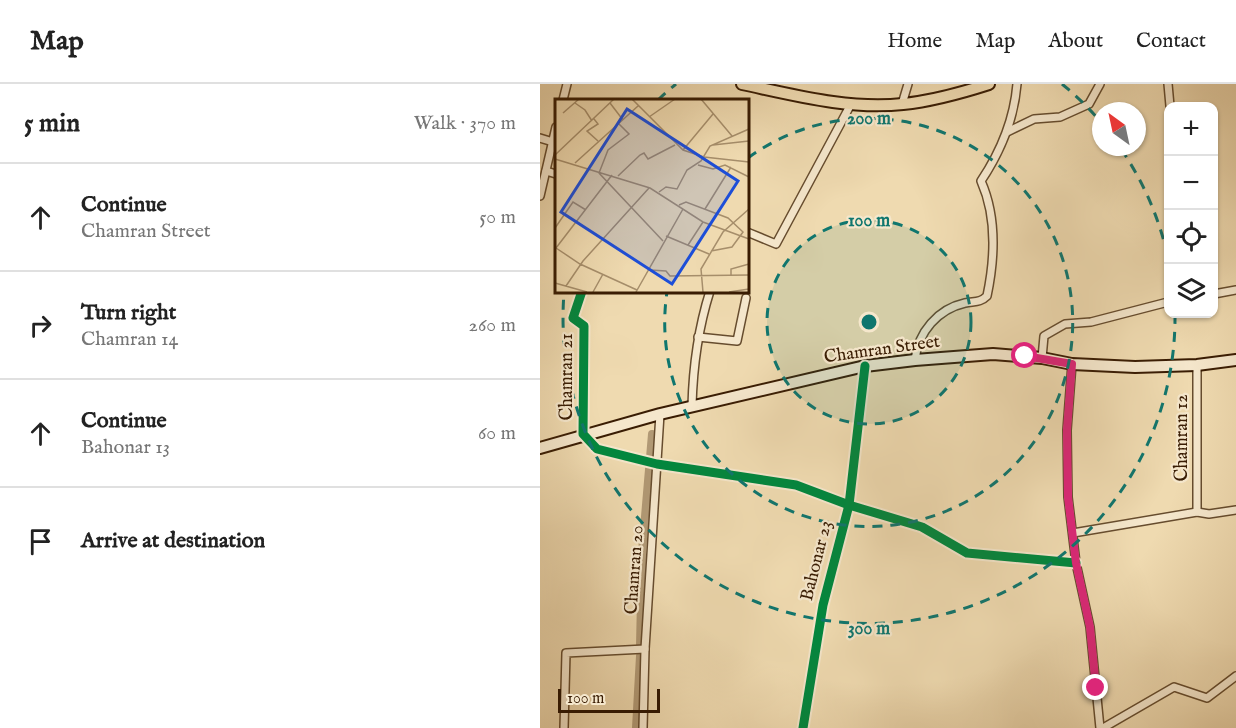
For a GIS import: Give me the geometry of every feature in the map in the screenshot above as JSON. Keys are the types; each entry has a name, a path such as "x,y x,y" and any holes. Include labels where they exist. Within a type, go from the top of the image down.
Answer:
{"main road":[{"path":"742,84 851,104 902,104 960,94 989,84"},
{"name":"Chamran Street","path":"540,448 660,414 864,366 993,354 1042,358 1072,364 1135,366 1197,365 1236,360"}],"street":[{"path":"563,99 567,84"},
{"path":"902,104 908,84"},
{"path":"915,360 916,349 923,333 934,319 949,309 977,302 987,296 993,269 993,230 981,181 994,162 1007,132 1016,100 1017,84"},
{"path":"1007,132 1034,119 1060,117 1089,104 1100,84"},
{"path":"1168,84 1170,102"},
{"path":"748,232 776,244 851,104"},
{"path":"540,196 555,132"},
{"path":"540,138 553,142"},
{"path":"546,171 555,174"},
{"path":"1218,293 1236,290"},
{"name":"Chamran 21","path":"582,292 573,318 584,326 583,434"},
{"path":"692,406 694,360 710,292"},
{"path":"698,337 737,341 746,298"},
{"path":"1042,358 1044,336 1065,324 1091,322 1164,303"},
{"path":"1072,364 1067,430 1068,497 1076,563 1090,627 1102,728 1174,687 1207,698 1236,676"},
{"name":"Chamran 12","path":"1197,365 1197,512"},
{"name":"Bahonar 23","path":"803,728 823,605 849,505 864,366"},
{"name":"Chamran 20","path":"643,728 645,649 660,414"},
{"path":"583,434 597,448 657,464 796,485 849,505 922,526 967,553 1076,563"},
{"path":"1072,533 1197,512 1209,514 1236,510"},
{"path":"564,728 566,653 645,649"}],"waterway":[{"path":"640,646 642,552 652,434"},
{"path":"636,728 640,656"}],"cycle path":[{"path":"582,292 573,318 584,326 583,434 597,449 657,464 796,485 849,505 922,527 967,553 1076,563"},
{"path":"803,728 823,605 849,505 865,366"}],"route":[{"path":"1025,356 1072,364 1067,430 1068,497 1076,563 1090,627 1096,688"}]}
